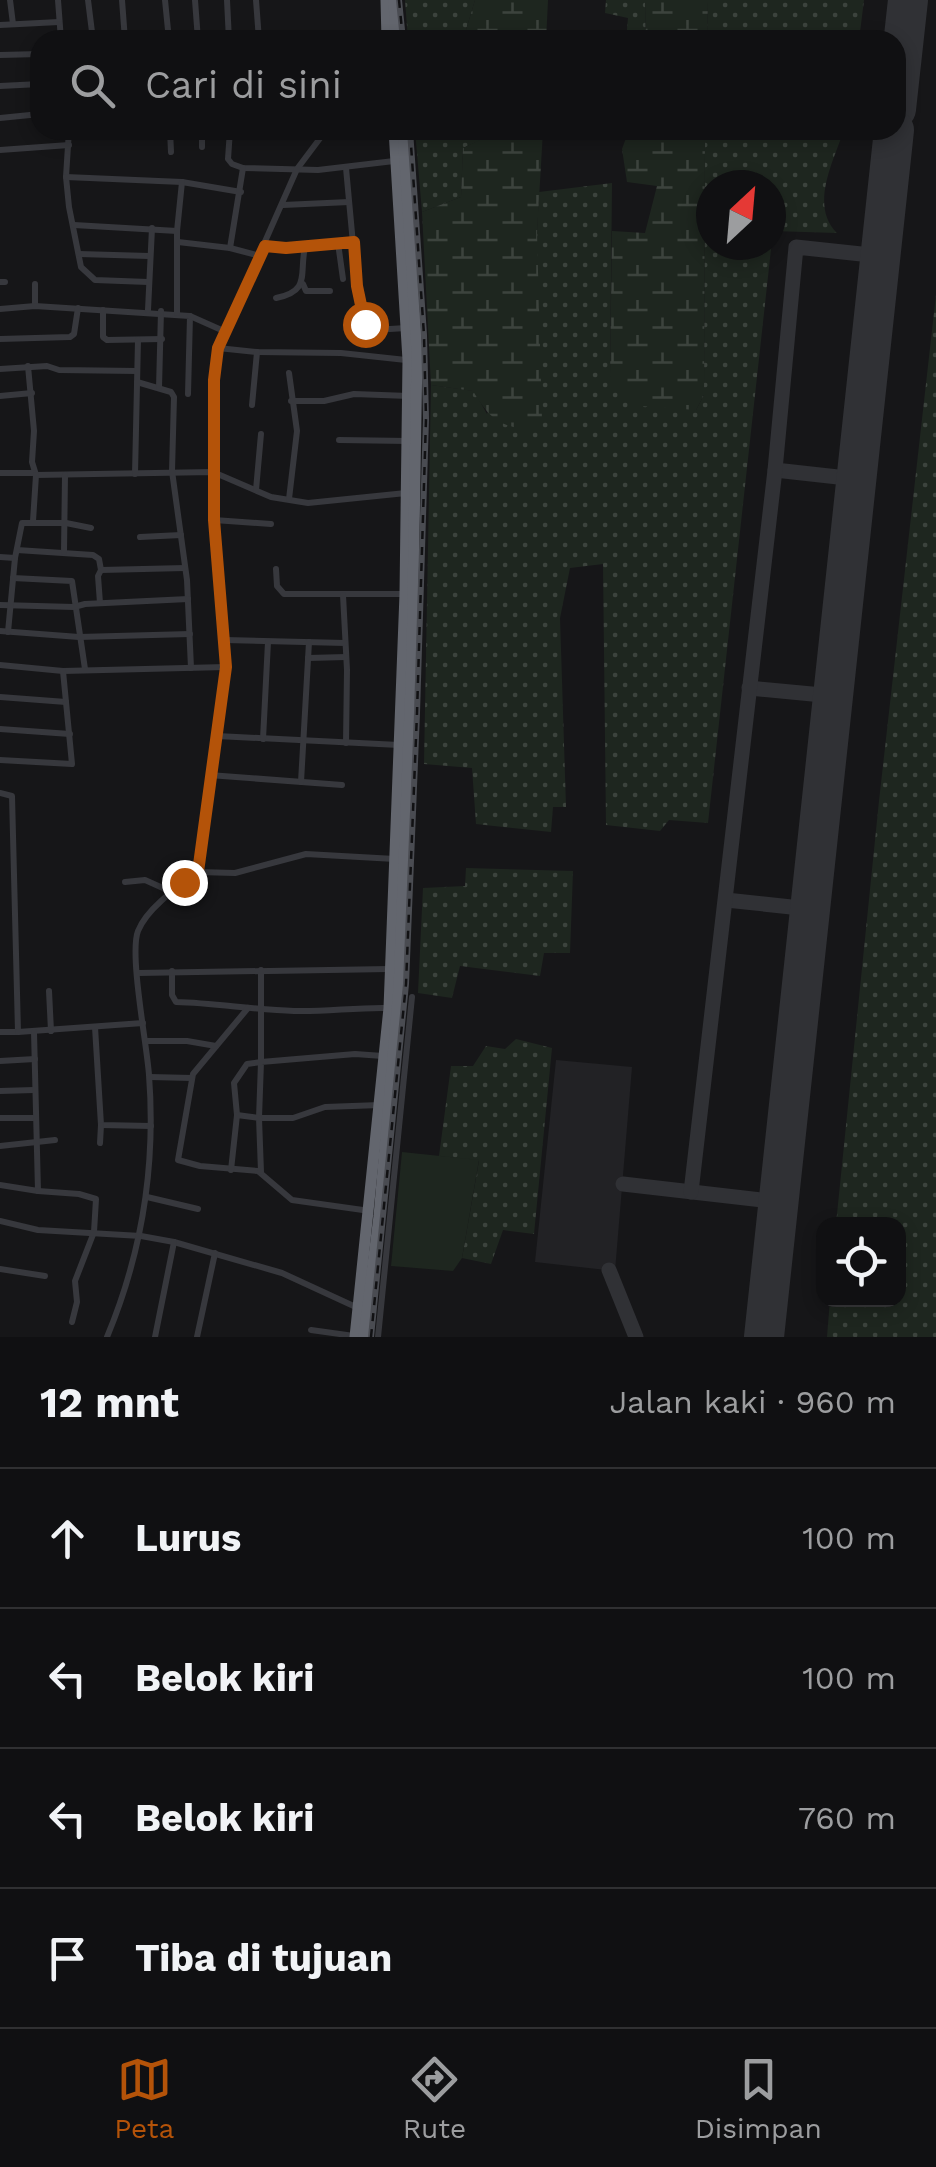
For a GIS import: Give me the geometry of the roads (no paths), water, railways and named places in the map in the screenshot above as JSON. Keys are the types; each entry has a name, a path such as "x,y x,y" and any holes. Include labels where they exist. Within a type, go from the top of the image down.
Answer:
{"highway":[{"path":"388,30 390,0"},
{"path":"390,0 394,30"},
{"path":"395,140 408,245 412,449 407,492 407,657"},
{"path":"360,1334 378,1174 397,925 407,678 412,449 403,140"},
{"path":"360,1334 358,1308 378,1174 380,1105 397,925 395,859 402,804 400,745 407,678"}],"street":[{"path":"10,0 13,24"},
{"path":"58,0 59,30"},
{"path":"88,0 92,30"},
{"path":"122,0 124,30"},
{"path":"165,0 167,30"},
{"path":"195,0 197,30"},
{"path":"227,0 228,30"},
{"path":"256,0 258,30"},
{"path":"0,25 59,22"},
{"path":"0,55 30,54"},
{"path":"0,86 30,84"},
{"path":"0,118 30,115"},
{"path":"69,140 66,177 81,267 96,280 148,282"},
{"path":"170,140 171,152"},
{"path":"202,140 202,147"},
{"path":"229,140 228,158 243,168 346,168 397,161"},
{"path":"198,872 226,667 212,472 218,348 298,169 317,140"},
{"path":"0,150 69,145"},
{"path":"230,248 243,168"},
{"path":"346,168 359,302 366,326 374,330 407,328"},
{"path":"66,177 182,182 240,192"},
{"path":"177,312 177,231 182,182"},
{"path":"283,205 349,202"},
{"path":"74,225 177,231"},
{"path":"148,310 152,228"},
{"path":"178,242 260,256"},
{"path":"265,246 354,242"},
{"path":"338,243 342,279"},
{"path":"304,246 306,290 330,290"},
{"path":"79,254 149,256"},
{"path":"276,298 297,290 303,283"},
{"path":"35,284 35,306"},
{"path":"0,309 35,306 177,312 226,332"},
{"path":"0,339 70,337 74,334 78,308"},
{"path":"103,310 105,339 162,339"},
{"path":"159,388 161,312"},
{"path":"188,394 190,316"},
{"path":"135,474 138,340"},
{"path":"218,348 408,360"},
{"path":"252,405 257,352"},
{"path":"28,366 34,522"},
{"path":"0,369 47,366 59,370 137,371"},
{"path":"289,373 296,431 289,499"},
{"path":"137,382 171,392 174,397 172,471 186,568 191,668"},
{"path":"0,396 32,393"},
{"path":"291,401 324,402 354,394 409,396"},
{"path":"256,490 262,434"},
{"path":"339,440 412,449"},
{"path":"0,473 212,472 270,497 327,502 407,492"},
{"path":"64,552 65,475"},
{"path":"214,520 271,524"},
{"path":"90,528 22,523 12,606 4,632 79,637 190,634"},
{"path":"140,538 181,535"},
{"path":"0,557 64,552 97,556 101,570 100,603"},
{"path":"101,570 186,568"},
{"path":"276,569 277,586 283,593 405,594"},
{"path":"13,578 70,580 85,670"},
{"path":"343,595 346,743"},
{"path":"0,606 74,607 188,599"},
{"path":"225,640 344,643"},
{"path":"263,739 268,642"},
{"path":"301,782 309,642"},
{"path":"308,658 346,657"},
{"path":"0,665 63,671 226,667"},
{"path":"0,760 71,765 74,758 63,671"},
{"path":"0,697 66,702"},
{"path":"0,728 70,734"},
{"path":"217,736 400,745"},
{"path":"209,775 342,785"},
{"path":"0,792 12,796 18,1032"},
{"path":"106,1337 124,1295 141,1236 146,1197 150,1076 138,973 138,931 154,910 198,872 235,872 306,854 395,859"},
{"path":"124,882 145,880 174,893"},
{"path":"0,893 14,892"},
{"path":"261,970 261,1172"},
{"path":"138,973 391,970"},
{"path":"172,971 174,1002 208,1002 264,1010 389,1008"},
{"path":"49,991 51,1031"},
{"path":"311,1330 379,1334 412,997"},
{"path":"248,1008 192,1078 178,1160 261,1172 292,1200 370,1210"},
{"path":"0,1032 143,1023"},
{"path":"95,1027 100,1143"},
{"path":"34,1032 38,1190"},
{"path":"146,1041 216,1046"},
{"path":"231,1170 237,1115 234,1083 248,1064 356,1054 384,1056"},
{"path":"0,1060 35,1059"},
{"path":"150,1076 192,1078"},
{"path":"0,1091 34,1090"},
{"path":"237,1115 293,1118 326,1107 380,1105"},
{"path":"0,1118 35,1118"},
{"path":"101,1125 151,1126"},
{"path":"0,1146 54,1140"},
{"path":"0,1185 94,1196 94,1232 76,1281 77,1302 72,1322"},
{"path":"146,1197 198,1209"},
{"path":"0,1222 46,1231 141,1236 174,1242 299,1280 358,1308"},
{"path":"155,1337 174,1242"},
{"path":"196,1337 216,1253"},
{"path":"0,1269 45,1276"}],"railway":[{"path":"399,0 402,30"},
{"path":"371,1337 406,984 417,713 426,419 411,140"}]}
